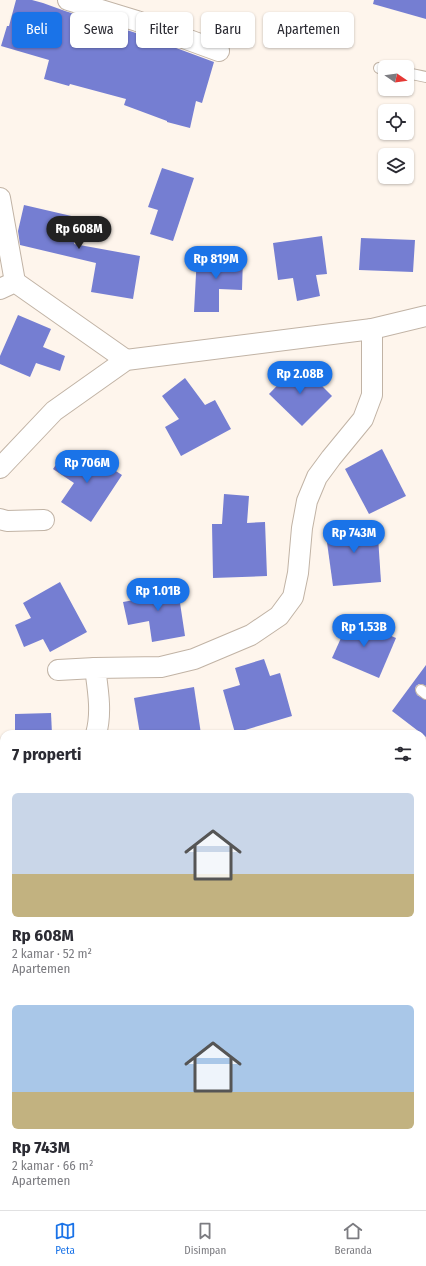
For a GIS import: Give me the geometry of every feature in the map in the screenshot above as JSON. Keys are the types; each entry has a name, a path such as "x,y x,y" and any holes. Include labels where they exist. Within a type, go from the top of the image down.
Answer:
{"street":[{"path":"68,0 137,21 220,51"},
{"path":"0,198 7,286 126,360"},
{"path":"0,468 54,411 126,360 372,329 426,316"},
{"path":"58,670 160,667 194,659 251,634 279,616 293,597 298,573 302,528 307,501 317,477 363,419 372,395 372,329"},
{"path":"0,519 7,521 44,520"},
{"path":"95,668 98,696 97,730"}],"lane":[{"path":"414,74 426,77"}],"building":[{"path":"16,0 32,0 70,13 70,48 128,48 128,30 136,33 136,48 176,48 214,62 202,103 196,101 190,128 167,122 124,105 126,99 70,84 69,86 44,79 49,60 1,46 12,15 12,48 62,48 62,12 13,12"},
{"path":"374,0 426,0 426,19 373,4"},
{"path":"162,168 194,178 173,241 150,234 158,210 148,207"},
{"path":"24,205 80,218 74,244 140,256 133,299 91,292 96,263 20,245 18,231"},
{"path":"322,236 327,274 316,275 320,296 297,301 293,278 278,280 273,243"},
{"path":"361,238 415,240 413,272 359,270"},
{"path":"197,255 243,257 242,290 219,289 219,312 194,312"},
{"path":"18,315 51,329 43,347 65,356 60,371 36,363 30,377 0,364 0,356"},
{"path":"299,363 332,396 302,426 269,394"},
{"path":"185,378 205,405 215,400 231,429 181,456 165,427 179,419 162,396"},
{"path":"382,449 406,496 369,514 345,469"},
{"path":"66,450 86,463 91,455 122,475 91,522 61,502 74,483 53,469"},
{"path":"224,494 249,496 247,523 265,522 267,576 213,578 212,524 222,524"},
{"path":"377,522 381,582 333,586 325,528"},
{"path":"60,582 87,632 50,652 43,639 24,647 15,625 31,618 23,603"},
{"path":"177,583 185,636 152,642 149,621 128,625 123,602 145,598 144,589"},
{"path":"350,618 396,638 379,678 332,658"},
{"path":"264,659 270,676 280,673 292,716 245,730 234,730 223,690 240,685 235,668"},
{"path":"426,665 426,686 419,684 415,689 417,695 426,700 426,730 417,730 392,711"},
{"path":"194,687 200,730 139,730 134,698"},
{"path":"51,713 52,730 15,730 15,714"}]}
